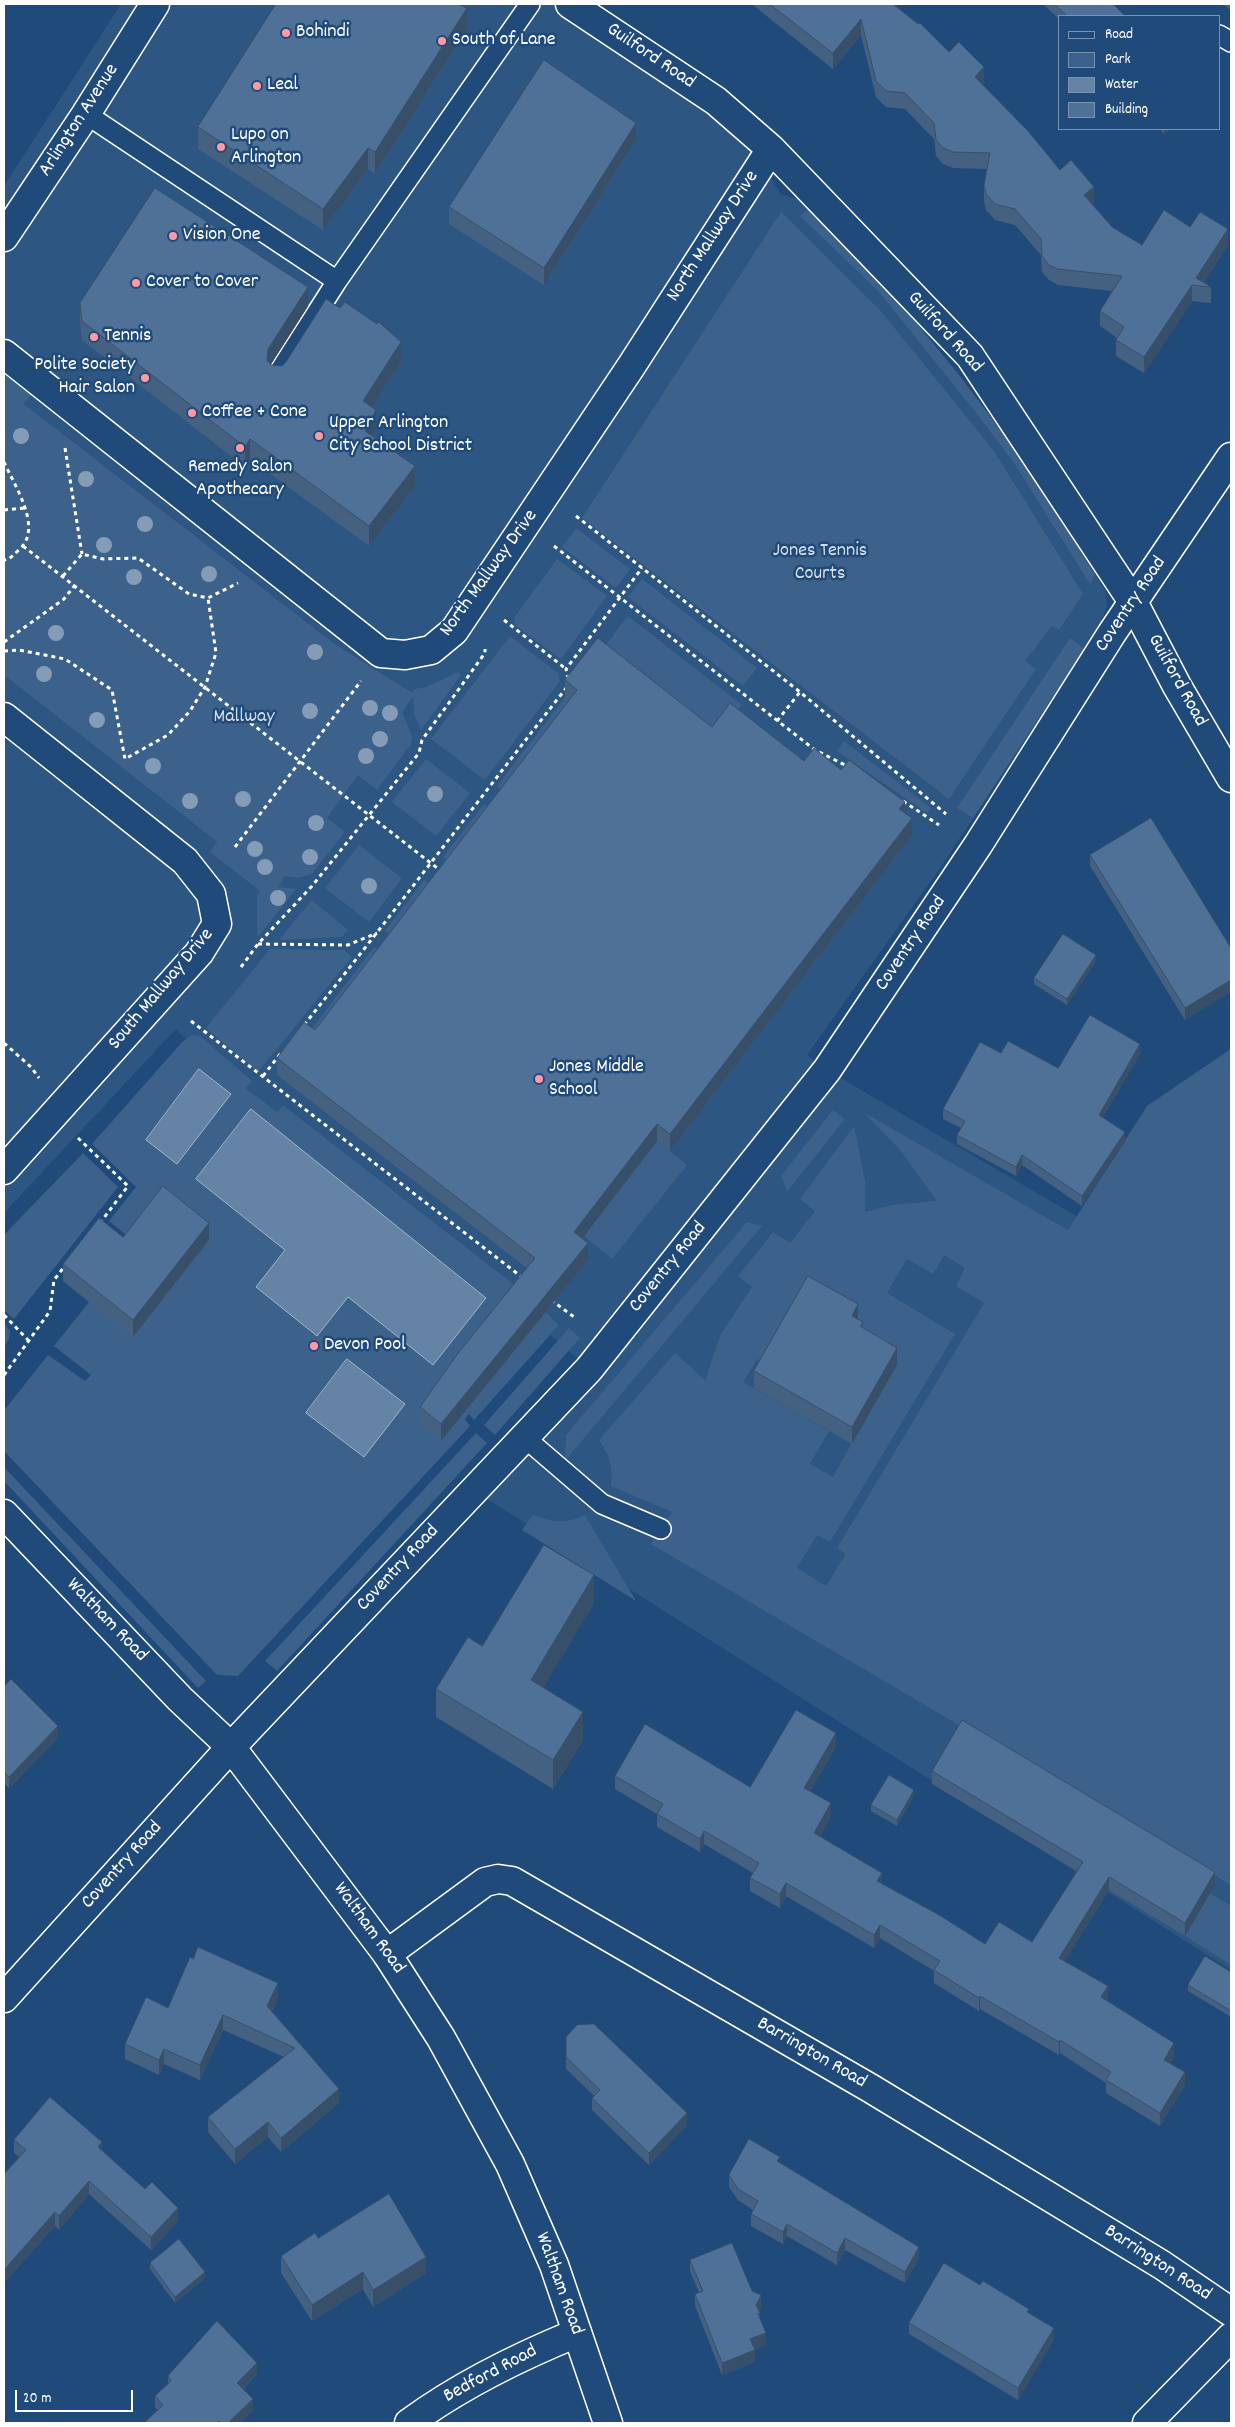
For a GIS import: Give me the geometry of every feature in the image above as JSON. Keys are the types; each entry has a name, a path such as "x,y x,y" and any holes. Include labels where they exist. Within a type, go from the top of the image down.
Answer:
{"street":[{"name":"Arlington Avenue","path":"4,237 86,114 155,4"},
{"name":"Guilford Road","path":"570,4 716,101 771,149 970,356 1133,602 1178,686 1231,778"},
{"name":"North Mallway Drive","path":"4,354 381,653 405,656 431,650 454,631 529,520 771,149"},
{"name":"Coventry Road","path":"4,1998 231,1747 589,1369 827,1070 978,845 1133,602 1231,457"},
{"name":"South Mallway Drive","path":"4,717 185,861 210,894 217,924 199,953 4,1170"},
{"name":"Waltham Road","path":"4,1514 180,1699 231,1747 387,1954 442,2038 510,2164 554,2265 608,2423"},
{"name":"Barrington Road","path":"387,1954 485,1882 498,1879 512,1881 887,2098 1162,2265 1231,2312"},
{"name":"Bedford Road","path":"409,2423 442,2399 506,2364 577,2333"},
{"path":"1147,2423 1231,2337"}],"lane":[{"path":"277,375 338,281 530,4"},
{"path":"1220,35 1231,42"},
{"path":"86,114 338,281"},
{"path":"524,1437 602,1504 661,1529"}],"path":[{"path":"64,441 82,554"},
{"path":"4,462 24,508 30,530 23,546 9,559 4,560"},
{"path":"4,510 24,508"},
{"path":"576,516 800,692 946,814"},
{"path":"23,546 446,876"},
{"path":"554,546 815,750 857,772"},
{"path":"62,576 82,554"},
{"path":"82,554 103,559 138,558 189,594 208,598 243,580"},
{"path":"566,669 642,568"},
{"path":"4,642 64,600 75,585"},
{"path":"4,651 19,650 65,659 112,690 125,759 168,735 190,711 205,687 216,653 208,598"},
{"path":"299,1031 432,864 569,684 566,669 501,618"},
{"path":"241,967 258,944 312,886 419,753 422,740 485,652 486,645"},
{"path":"235,847 362,680"},
{"path":"777,721 800,692"},
{"path":"898,798 939,825"},
{"path":"258,944 348,945 378,933"},
{"path":"191,1021 528,1281"},
{"path":"4,1043 31,1067"},
{"path":"262,1076 287,1046"},
{"path":"80,1141 128,1186 99,1224 107,1229"},
{"path":"4,1375 50,1311 54,1280 65,1266"},
{"path":"543,1293 574,1318"},
{"path":"4,1316 29,1341"}],"shaded area":[{"name":"Jones Middle School","path":"121,4 583,4 722,94 781,195 799,199 959,375 1023,460 1105,590 1107,606 1102,620 1061,687 940,868 807,1055 827,1070 1078,1217 1147,1106 1231,1049 1231,1970 473,1490 589,1369 516,1305 525,1293 283,1105 277,1112 196,1049 176,1029 4,1213 4,675 217,842 210,852 415,694 335,644 24,404 33,393 4,375 4,186"}],"green space":[{"path":"808,209 883,282 959,375 1023,460 1095,575 1090,584 1014,463 880,293 800,216"},
{"name":"Jones Tennis Courts","path":"781,212 880,310 994,451 1083,594 1059,630 1052,626 1025,661 1036,669 949,799 582,518"},
{"name":"Mallway","path":"4,375 33,393 24,404 335,644 413,693 414,689 426,687 458,672 461,675 421,730 414,713 413,697 402,712 412,736 411,744 377,790 358,775 327,818 345,832 312,874 298,878 285,876 278,887 296,889 259,936 257,934 257,895 260,891 210,852 217,842 4,675"},
{"path":"576,528 630,569 616,588 562,547"},
{"path":"557,559 607,596 561,659 516,626 514,618"},
{"path":"642,579 757,668 743,686 628,597"},
{"path":"628,616 742,705 712,743 598,655"},
{"path":"510,636 558,673 560,681 485,780 431,739"},
{"path":"1070,638 1084,649 973,818 957,808"},
{"path":"565,697 577,706 508,796 497,786"},
{"path":"844,741 931,808 927,813 837,751"},
{"path":"426,759 470,793 436,836 392,802"},
{"path":"484,804 495,813 454,865 443,857"},
{"path":"359,845 402,878 369,922 325,888"},
{"path":"424,880 436,888 397,940 385,931"},
{"path":"312,900 348,930 342,937 279,940"},
{"path":"374,947 384,955 315,1047 304,1039"},
{"path":"270,949 344,950 352,957 258,1072 206,1028"},
{"name":"Devon Pool","path":"192,1035 200,1036 252,1081 246,1088 277,1112 283,1105 525,1293 559,1325 474,1420 469,1414 465,1419 470,1426 238,1676 217,1675 4,1451 4,1407 6,1408 48,1355 85,1381 91,1375 54,1346 89,1302 63,1281 99,1234 140,1246 109,1221 136,1187 92,1144 183,1041"},
{"path":"1231,1049 1231,1885 651,1544 672,1512 611,1486 612,1473 610,1462 599,1440 675,1353 705,1380 721,1334 752,1287 738,1276 773,1232 790,1243 815,1211 800,1199 854,1126 865,1181 865,1212 892,1205 937,1201 900,1150 865,1113 1068,1230 1147,1106","holes":["944,1255 965,1268 956,1286 984,1303 837,1548 846,1554 826,1586 797,1568 817,1535 830,1542 955,1334 887,1293 907,1259 933,1274","757,1359 767,1365 853,1441 833,1477 810,1464 829,1431 743,1382"]},
{"path":"833,1110 845,1119 787,1192 781,1176"},
{"path":"657,1141 687,1165 612,1259 584,1236"},
{"path":"83,1153 118,1187 14,1319 4,1310 4,1235"},
{"path":"747,1222 762,1226 565,1461 566,1435"},
{"path":"4,1323 10,1331 9,1339 4,1346"},
{"path":"569,1328 580,1338 495,1435 484,1425"},
{"path":"476,1433 487,1443 277,1671 265,1661"},
{"path":"4,1467 206,1681 198,1688 4,1481"},
{"path":"533,1515 565,1521 585,1515 636,1601 522,1530"},
{"path":"1210,1893 1231,1906 1231,1965 1185,1936"}],"water":[{"path":"199,1069 231,1094 177,1164 146,1140"},
{"path":"251,1109 486,1298 433,1365 348,1297 317,1336 256,1287 285,1250 196,1179"},
{"path":"347,1359 405,1404 364,1457 306,1413"}],"building":[{"path":"276,4 458,4 467,8 375,152 368,148 323,209 198,127"},
{"path":"770,4 893,4 918,24 920,23 949,52 959,42 984,67 975,77 1028,131 1060,170 1071,160 1094,187 1084,195 1112,227 1142,245 1164,210 1190,227 1200,212 1228,229 1196,278 1211,287 1192,285 1144,357 1116,340 1124,327 1100,311 1122,276 1058,269 1049,265 1042,256 1041,239 1015,209 995,204 986,194 984,185 990,153 953,152 943,148 936,140 934,123 905,93 886,91 876,81 861,19 833,53"},
{"path":"1055,4 1113,4 1124,15 1066,15"},
{"path":"544,60 636,123 544,268 449,207"},
{"path":"155,188 308,287 268,349 267,360 271,365 282,366 286,362 326,299 340,308 345,302 377,324 379,322 401,342 363,401 376,410 365,431 415,466 369,526 250,439 245,447 82,321 80,303"},
{"path":"598,638 712,727 730,703 804,761 814,748 841,770 849,760 905,802 899,809 912,818 670,1134 657,1124 574,1232 588,1243 441,1424 420,1407 459,1352 535,1258 277,1058 304,1022 315,1030 577,690 565,680"},
{"path":"1151,818 1231,948 1231,980 1185,1008 1090,855"},
{"path":"1063,934 1096,955 1067,999 1034,978"},
{"path":"1090,1015 1140,1044 1099,1115 1125,1132 1082,1196 1022,1155 1016,1167 957,1135 965,1121 943,1109 980,1042 1001,1053 1008,1041 1058,1068"},
{"path":"163,1186 209,1223 133,1320 63,1264 99,1218 123,1237"},
{"path":"808,1276 858,1304 852,1316 863,1322 860,1326 897,1348 852,1427 754,1371"},
{"path":"544,1545 594,1575 531,1680 583,1712 553,1760 436,1689 468,1637 482,1646"},
{"path":"11,1679 58,1726 9,1777 4,1772 4,1687"},
{"path":"796,1710 836,1733 804,1788 831,1803 814,1833 882,1873 877,1881 939,1915 985,1944 999,1922 1032,1942 1083,1862 932,1771 962,1720 1215,1872 1185,1923 1109,1877 1059,1958 1108,1986 1101,1997 1174,2043 1164,2060 1185,2072 1160,2113 1106,2080 1111,2072 1060,2040 1059,2042 980,1996 979,1998 934,1970 940,1961 880,1925 874,1935 786,1883 780,1894 750,1878 759,1863 704,1831 700,1839 657,1814 663,1804 615,1776 645,1724 750,1787"},
{"path":"889,1775 914,1790 897,1820 871,1805"},
{"path":"198,1947 278,1983 267,2006 339,2089 281,2138 268,2122 235,2149 208,2117 295,2048 223,2015 200,2065 164,2049 159,2060 125,2044 146,1997 168,2008 190,1957 193,1959"},
{"path":"1205,1956 1231,1972 1231,2011 1188,1985"},
{"path":"594,2024 687,2113 649,2153 592,2098 600,2090 566,2057 566,2037 577,2025"},
{"path":"50,2097 102,2142 98,2147 145,2189 152,2182 178,2208 151,2237 89,2181 59,2216 55,2212 4,2270 4,2174 26,2150 14,2140"},
{"path":"749,2139 780,2157 777,2161 919,2247 905,2272 845,2238 837,2253 787,2224 783,2232 751,2214 758,2201 738,2189 729,2175"},
{"path":"389,2194 426,2257 373,2290 363,2272 312,2305 281,2256 315,2233 318,2238"},
{"path":"179,2239 205,2272 175,2297 150,2263"},
{"path":"732,2243 752,2291 761,2295 756,2305 766,2333 750,2339 755,2350 722,2363 695,2294 703,2291 690,2260"},
{"path":"944,2263 980,2285 983,2281 1029,2309 1027,2312 1054,2328 1018,2388 909,2323"},
{"path":"217,2321 257,2363 237,2383 253,2399 228,2423 220,2423 219,2421 217,2423 144,2423 163,2405 155,2396 171,2381 168,2376"}],"place":[{"name":"Bohindi","path":"286,33"},
{"name":"South of Lane","path":"442,41"},
{"name":"Leal","path":"257,86"},
{"name":"Lupo on Arlington","path":"221,147"},
{"name":"Vision One","path":"173,236"},
{"name":"Cover to Cover","path":"136,283"},
{"name":"Tennis","path":"94,337"},
{"name":"Polite Society Hair Salon","path":"145,378"},
{"name":"Coffee + Cone","path":"192,413"},
{"name":"Upper Arlington City School District","path":"319,436"},
{"name":"Remedy Salon Apothecary","path":"240,448"},
{"name":"Jones Middle School","path":"539,1079"},
{"name":"Devon Pool","path":"314,1346"}]}
